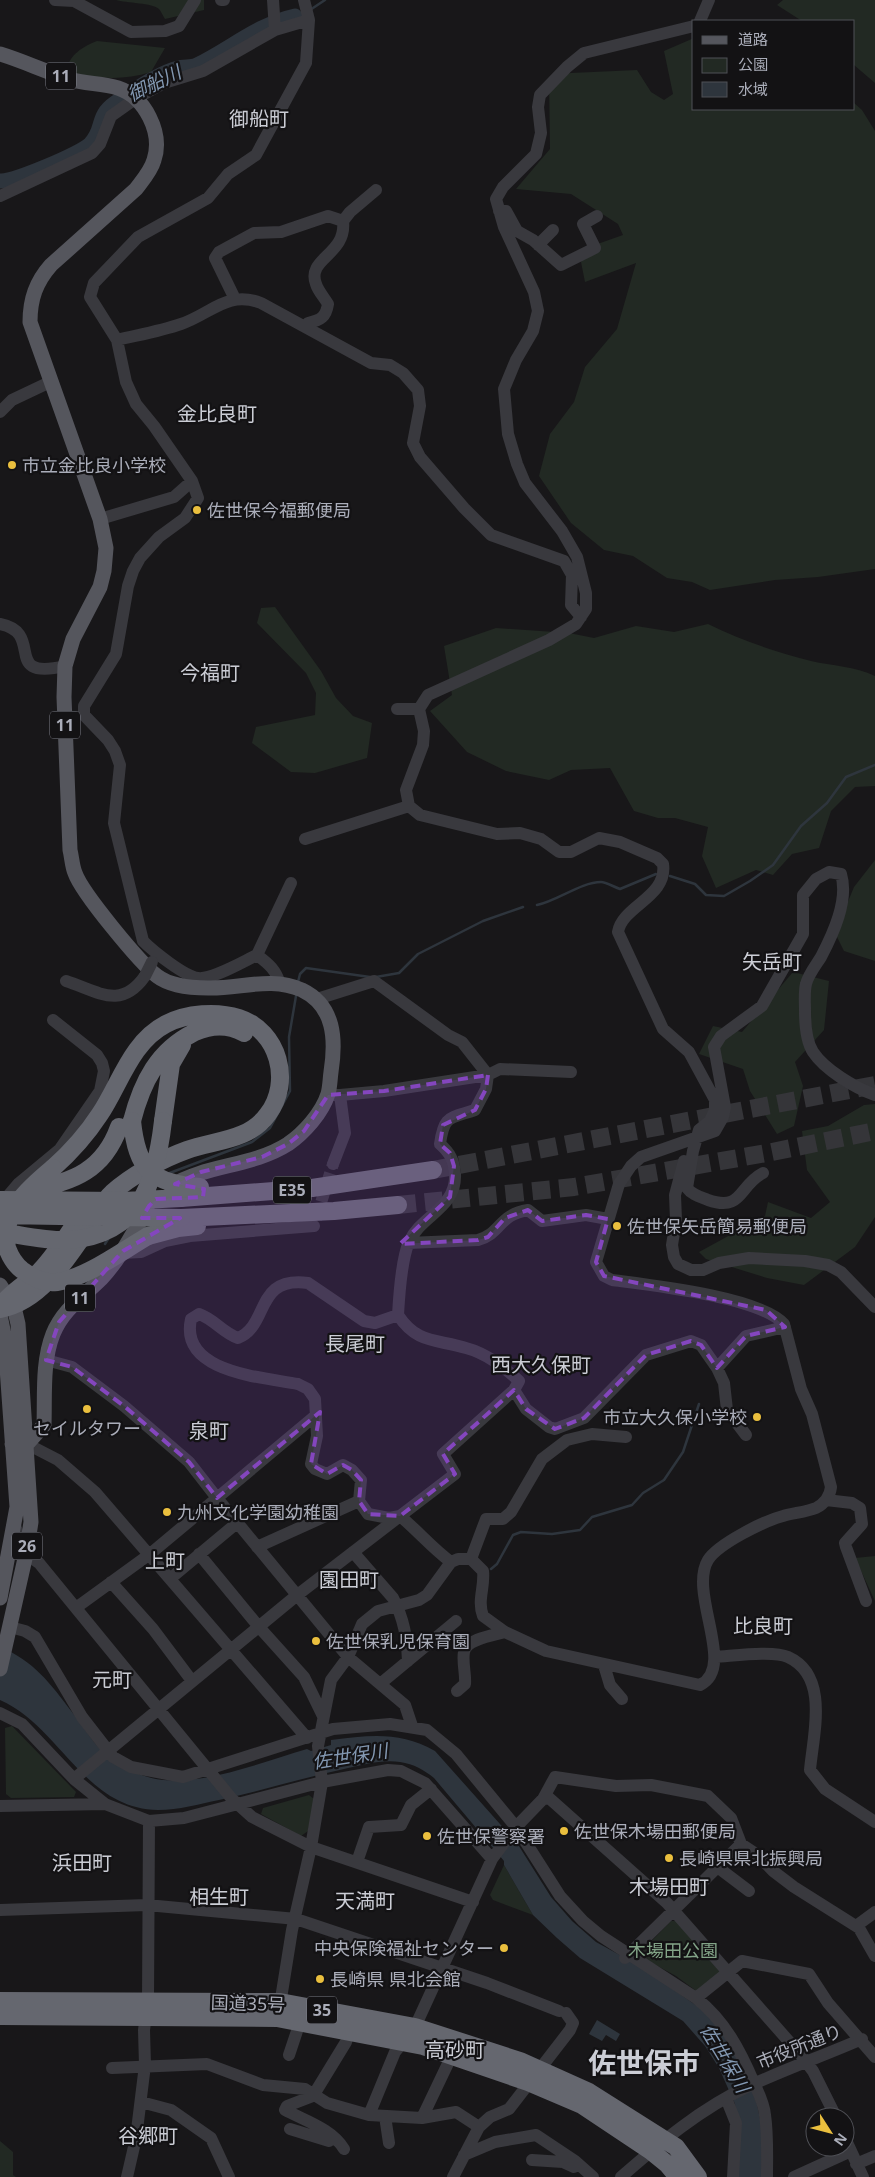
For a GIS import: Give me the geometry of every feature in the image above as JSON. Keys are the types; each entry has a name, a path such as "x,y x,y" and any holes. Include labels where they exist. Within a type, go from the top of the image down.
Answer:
{"highway":[{"path":"4,1303 29,1297 61,1268 111,1194 153,1165 188,1150 229,1140 247,1132 261,1123 269,1113 281,1084 281,1068 270,1042 254,1025 240,1018 221,1014 182,1018 164,1025 145,1040 126,1066 100,1115 70,1152 16,1202 8,1216 4,1229 5,1241 10,1256 18,1267 30,1276 54,1282 72,1279 148,1236 178,1228 334,1211"},
{"path":"198,1015 169,1034 154,1047 143,1062 137,1075 126,1124 142,1164 154,1174 167,1182 200,1187 264,1185 354,1176 403,1175"},
{"path":"0,1191 41,1188 84,1174 102,1159 126,1124 146,1081 158,1062 172,1046 190,1035 208,1026 226,1026 252,1038 262,1049 270,1070 267,1095 260,1107 240,1124 172,1144 146,1156 119,1174 102,1188 87,1206 60,1248 38,1272 4,1303"},
{"path":"0,1232 67,1240 85,1238 117,1225 130,1214 145,1195 153,1179 159,1156 171,1064 190,1035"},
{"name":"E35","path":"0,1215 119,1210 181,1198 312,1188 433,1170"},
{"name":"E35","path":"0,1200 119,1210 181,1218 334,1211 398,1205"},
{"name":"国道35号","path":"0,2001 148,2008 279,2010 415,2027 533,2076"},
{"name":"国道35号","path":"0,2016 148,2008"},
{"name":"国道35号","path":"279,2010 300,2022 423,2046 589,2092 620,2121"},
{"path":"620,2121 665,2139 676,2148 698,2177"},
{"path":"620,2121 646,2156 667,2164 678,2177"}],"main road":[{"name":"11","path":"0,54 70,79 131,96 154,125 157,143 154,161 136,189 50,264 39,278 30,306 30,322 100,519 106,548 104,571 100,587 73,639 65,666 64,698 70,850 75,873 90,898 158,977 178,985 209,988 255,983 280,984 301,990 317,999 327,1012 333,1028 334,1095 304,1131 288,1144 262,1157 201,1172 166,1190 149,1206 122,1253 101,1279 71,1306 59,1322 46,1360 44,1425 20,1444"},
{"path":"4,1303 18,1324 20,1444"},
{"name":"26","path":"0,1670 6,1645 5,1626 23,1547 31,1522 20,1444"},
{"name":"26","path":"2,1591 15,1526 20,1444"},
{"path":"2,1591 12,1574 23,1547"}],"street":[{"path":"55,0 74,1 131,32 165,31 179,26 195,0"},
{"path":"273,0 275,30"},
{"path":"291,883 257,955 209,977 198,978 154,958 143,940 116,829 120,766 115,751 108,740 84,715 84,706 116,654 128,586 140,558 159,537 186,518 198,498 192,481 154,426 136,404 126,382 117,340 90,297 94,283 138,237 208,198 228,174 256,155 306,63 309,20 304,0"},
{"path":"700,20 710,0"},
{"path":"0,196 92,153 100,144 111,116 131,96 203,71 275,30 309,20"},
{"path":"692,26 584,53 567,67 540,95 538,107 541,132 536,154 503,187 496,199 504,227 534,292 538,310 533,331 516,360 504,389 508,434 516,464 525,483 562,531 577,557 586,593 586,609 576,624 549,640 428,695 419,709 424,731 423,745 406,790 409,806 420,815 432,820 497,834 520,833 541,839 559,852 571,852 599,838 620,842 657,858 663,864 663,877 651,894 620,924 618,932 664,1029 689,1052 715,1100 715,1110 710,1121 691,1139 674,1195 676,1220 672,1245 674,1257 678,1264 691,1270 703,1270 719,1263 748,1258 805,1261 828,1266 841,1272 875,1307"},
{"path":"305,327 308,323 320,320 326,313 328,304 316,283 314,272 317,264 331,253 340,242 344,232 343,221 350,212 376,190"},
{"path":"499,211 506,212 517,231 538,245 561,265 595,248 583,224 597,216"},
{"path":"235,300 215,258 220,252 254,233 281,232 328,216 343,221"},
{"path":"538,245 553,230"},
{"path":"117,340 182,324 218,304 245,298 261,303 371,363 390,365 403,373 418,390 420,406 413,443 420,457 453,496 491,535 564,561 572,575 571,605 581,617"},
{"path":"0,412 12,400 50,382"},
{"path":"100,519 174,497 192,481"},
{"path":"0,624 18,632 20,637 19,654 21,662 25,666 43,670 65,666"},
{"path":"396,709 419,709"},
{"path":"304,839 409,806"},
{"path":"279,2010 292,1930 311,1847 322,1779 318,1740 323,1716 331,1680 348,1657 362,1624 378,1611 419,1600 427,1595 451,1562 458,1559 471,1559 483,1571 484,1581 480,1596 480,1608 483,1616 505,1632 546,1651 700,1685 706,1682 711,1675 715,1657 702,1586 704,1567 709,1558 749,1530 781,1516 817,1508 826,1500 831,1487 812,1414 801,1389 785,1327 779,1319 766,1310 718,1297 612,1280 604,1276 596,1262 619,1184 631,1166 641,1157 715,1131 723,1117 725,1100 715,1061 714,1047 721,1036 762,1006 803,934 803,895 816,879 829,872 841,874 845,886 839,914 826,948 806,984 805,1018 808,1039 813,1052 834,1072 850,1084 875,1095"},
{"path":"257,955 269,964 277,974 280,984"},
{"path":"66,981 111,996 123,996 135,990 154,958"},
{"path":"78,1777 296,1596 455,1474 443,1454 514,1390 519,1381 507,1369 468,1348 414,1334 398,1315 408,1243 416,1230 445,1204 455,1182 454,1166 450,1153 440,1144 442,1125 449,1119 474,1110 486,1089 488,1074 462,1042 448,1035 374,981 317,999"},
{"path":"0,1205 19,1184 60,1148 100,1091 102,1085 104,1071 102,1062 53,1020"},
{"path":"333,1164 345,1133 334,1095 384,1091 488,1074 500,1069 525,1071 539,1069 571,1072"},
{"path":"691,1139 687,1188 696,1195 712,1201 732,1203 737,1200 752,1178 763,1173"},
{"path":"408,1243 478,1240 488,1237 506,1218 515,1212 528,1210 542,1221 586,1215 608,1219"},
{"path":"122,1253 141,1252 165,1242 190,1236 314,1226"},
{"path":"398,1315 375,1324 364,1320 308,1283 298,1282 282,1284 270,1294 247,1334 238,1338 229,1335 206,1316 199,1314 191,1319 189,1330 192,1341 206,1359 230,1371 298,1384 308,1389 315,1399 316,1436 311,1464 315,1469 327,1474 343,1466 352,1470 361,1480 359,1501 368,1514 389,1518 400,1516"},
{"path":"717,1368 746,1336 785,1327"},
{"path":"514,1390 526,1408 549,1427 555,1429 584,1418 646,1355 690,1341 701,1346 717,1368 724,1383 727,1410 746,1435"},
{"path":"46,1360 72,1367 124,1406 189,1462 256,1547 348,1657 405,1705 412,1726"},
{"path":"77,1607 150,1554 315,1416"},
{"path":"471,1559 486,1519 503,1519 511,1512 542,1459 567,1440 592,1434 626,1437"},
{"path":"20,1444 58,1460 95,1492 307,1738"},
{"path":"826,1500 852,1503 860,1508 862,1524 845,1543 866,1601"},
{"path":"256,1547 359,1501"},
{"path":"400,1516 419,1532 432,1548 451,1562"},
{"path":"171,1578 237,1523"},
{"path":"15,1526 23,1547 39,1562 77,1607 235,1802 252,1816 311,1847 473,1902"},
{"path":"353,1552 394,1598 407,1635 408,1661"},
{"path":"199,1554 258,1627 304,1678 323,1716"},
{"path":"111,1582 153,1629 192,1681"},
{"path":"380,1684 456,1621"},
{"path":"5,1626 26,1631 35,1637 82,1717 107,1753 132,1767 183,1777 209,1771 307,1738 318,1740 334,1729 364,1726 412,1726 427,1730 440,1739 456,1754 514,1829 560,1896 583,1921 627,1956 708,2007 728,2030 746,2063 751,2085 762,2098 765,2115 767,2177"},
{"path":"457,1691 465,1684 463,1653 466,1648 475,1641 505,1632"},
{"path":"715,1657 774,1655 788,1657 806,1670 813,1683 815,1703 810,1770 825,1789 875,1822"},
{"path":"604,1665 610,1686 622,1699"},
{"path":"0,1713 22,1724 105,1804"},
{"path":"0,1806 105,1804 149,1821 184,1818 235,1802 322,1779 388,1770 412,1775 430,1789 494,1856"},
{"path":"369,2115 395,2052 415,2027 494,1856 514,1829 543,1798 554,1777 616,1786 651,1785 708,1796 730,1818 740,1844 759,1856 773,1871 794,1887 856,1926 875,1956"},
{"path":"357,1862 369,1827 400,1825 411,1805 430,1789"},
{"path":"543,1798 549,1798 556,1803 673,1909 806,2061 831,2107"},
{"path":"127,2177 135,2143 145,2066 144,2030 148,2008 147,1905 149,1821"},
{"path":"627,1956 740,1844"},
{"path":"716,1866 749,1891"},
{"path":"0,1910 147,1905 296,1919 443,1968 563,2012 573,2023 570,2030 509,2108 490,2117 479,2126 453,2177"},
{"path":"856,1926 875,1912"},
{"path":"696,1998 742,1961 809,1974 828,2003 862,2039 875,2057"},
{"path":"289,2055 300,2022"},
{"path":"290,2130 341,2144 327,2130 285,2110 287,2106 313,2096 346,2042 350,2032"},
{"name":"市役所通り","path":"728,2097 806,2061 862,2039"},
{"path":"422,2118 452,2055"},
{"path":"112,2068 207,2064 263,2085 305,2089 313,2096 327,2103 369,2115 422,2118 456,2112 479,2126"},
{"path":"621,2177 665,2139 728,2097 736,2123 733,2177"},
{"path":"141,2102 171,2110 211,2138 229,2177"},
{"path":"385,2116 389,2143"},
{"path":"464,2155 495,2142 536,2136 575,2161 593,2177"},
{"path":"856,2164 875,2156"},
{"path":"794,2177 838,2157"},
{"path":"853,2157 862,2177"},
{"path":"532,2160 563,2162 576,2168 585,2177"}],"highlighted area":[{"path":"488,1075 486,1089 475,1110 443,1125 440,1144 450,1153 454,1166 450,1197 400,1244 478,1240 488,1237 505,1218 528,1210 542,1221 586,1215 608,1219 596,1262 604,1276 766,1310 785,1327 746,1336 717,1368 701,1345 691,1341 646,1355 584,1418 555,1429 526,1409 514,1390 443,1454 455,1474 400,1516 368,1514 359,1501 361,1480 352,1470 343,1465 327,1474 311,1464 320,1412 217,1498 189,1462 124,1406 72,1367 46,1360 59,1322 123,1251 180,1218 142,1218 149,1206 156,1199 203,1197 204,1189 175,1184 201,1172 262,1157 288,1144 304,1131 328,1095 384,1091"}],"green space":[{"path":"116,0 204,0 204,10 165,19 156,7"},
{"path":"783,0 875,0 875,83 855,66 855,20 800,20 777,5"},
{"path":"692,39 692,110 855,110 855,104 862,110 875,131 875,569 818,577 775,580 710,590 692,582 667,578 633,556 604,550 571,523 539,476 550,434 574,402 585,367 617,329 636,263 585,282 581,262 589,247 623,235 618,224 571,194 516,189 550,149 549,77 571,73 637,70 651,92 664,100 673,94 664,51"},
{"path":"97,41 165,48 151,72 140,75 109,78 67,71 70,60 82,48"},
{"path":"275,607 321,671 336,698 353,716 372,723 367,758 315,773 291,772 252,743 256,727 315,715 316,693 306,673 257,623 261,608"},
{"path":"708,624 784,654 860,670 875,676 875,786 855,787 831,811 819,848 792,854 773,875 756,870 716,888 702,856 708,827 675,818 658,818 634,811 610,768 571,770 549,780 506,771 467,752 430,711 452,695 444,646 496,628 569,633 594,638 636,626 674,632"},
{"path":"875,860 875,961 844,951 835,933 854,887"},
{"path":"793,972 829,981 824,1030 795,1062 803,1086 794,1126 777,1134 750,1091 743,1069 699,1054 713,1026 742,1032"},
{"path":"875,1104 875,1217 855,1247 804,1285 767,1278 706,1259 699,1252 765,1216 768,1202 811,1218 830,1202 807,1170 802,1131 828,1126 864,1105"},
{"path":"875,1556 875,1601 855,1558"},
{"path":"12,1726 76,1792 74,1797 11,1798 6,1794 5,1728"},
{"path":"309,1795 314,1799 308,1831 301,1836 261,1814 263,1808"},
{"path":"504,1865 533,1915 493,1900 490,1895"},
{"name":"木場田公園","path":"671,1921 677,1921 720,1972 699,1993 676,1976 641,1957 640,1953"},
{"path":"0,2141 13,2152 13,2175 16,2177 0,2177"}],"water":[{"name":"佐世保川","path":"0,1647 22,1659 40,1674 102,1751 130,1770 146,1777 163,1780 198,1779 254,1766 307,1749 311,1751 331,1745 331,1740 359,1737 397,1737 435,1751 517,1843 551,1897 572,1921 596,1942 638,1965 710,2015 740,2060 757,2104 762,2129 762,2177 739,2177 735,2104 719,2068 705,2046 683,2021 580,1958 533,1915 504,1865 504,1861 434,1778 426,1772 405,1763 393,1761 379,1762 181,1808 158,1810 132,1806 111,1796 91,1782 40,1728 21,1712 0,1700"},
{"path":"597,2020 620,2034 616,2041 606,2035 602,2041 589,2034"}],"waterway":[{"name":"御船川","path":"310,10 325,0"},
{"name":"御船川","path":"295,16 302,13"},
{"name":"御船川","path":"0,181 32,172 61,160 90,144 95,139 102,118 109,108 154,78 170,70 197,65 256,31 295,16"},
{"path":"670,876 695,884 706,895 724,896 773,865 801,826 827,803 846,777 875,765"},
{"path":"537,905 553,900 585,885 603,882 620,889 656,874"},
{"path":"376,977 399,973 418,954 483,921 523,907"},
{"path":"298,982 300,974 306,968 370,977"},
{"path":"167,1174 252,1142 270,1128 290,1091 289,1037 296,996"},
{"path":"105,1244 110,1236"},
{"path":"491,1569 497,1564 513,1535 521,1532 552,1534 580,1530 592,1517 632,1505 643,1493 664,1480 683,1452 699,1404"}],"tunnel":[{"path":"433,1170 875,1085"},
{"path":"398,1205 574,1187 772,1152 875,1131"},
{"path":"316,1219 333,1164"}],"place":[{"name":"市立金比良小学校","path":"12,465"},
{"name":"佐世保今福郵便局","path":"197,510"},
{"name":"佐世保矢岳簡易郵便局","path":"617,1226"},
{"name":"セイルタワー","path":"87,1409"},
{"name":"市立大久保小学校","path":"757,1417"},
{"name":"九州文化学園幼稚園","path":"167,1512"},
{"name":"佐世保乳児保育園","path":"316,1641"},
{"name":"佐世保木場田郵便局","path":"564,1831"},
{"name":"佐世保警察署","path":"427,1836"},
{"name":"長崎県県北振興局","path":"669,1858"},
{"name":"中央保険福祉センター","path":"504,1948"},
{"name":"長崎県 県北会館","path":"320,1979"}],"district":[{"name":"御船町","path":"259,118"},
{"name":"金比良町","path":"217,413"},
{"name":"今福町","path":"210,672"},
{"name":"矢岳町","path":"772,961"},
{"name":"長尾町","path":"355,1343"},
{"name":"西大久保町","path":"541,1364"},
{"name":"泉町","path":"209,1430"},
{"name":"上町","path":"165,1560"},
{"name":"園田町","path":"349,1579"},
{"name":"比良町","path":"763,1625"},
{"name":"元町","path":"112,1679"},
{"name":"浜田町","path":"82,1862"},
{"name":"木場田町","path":"669,1886"},
{"name":"相生町","path":"219,1896"},
{"name":"天満町","path":"365,1900"},
{"name":"高砂町","path":"455,2049"},
{"name":"佐世保市","path":"644,2062"},
{"name":"谷郷町","path":"148,2135"}]}
